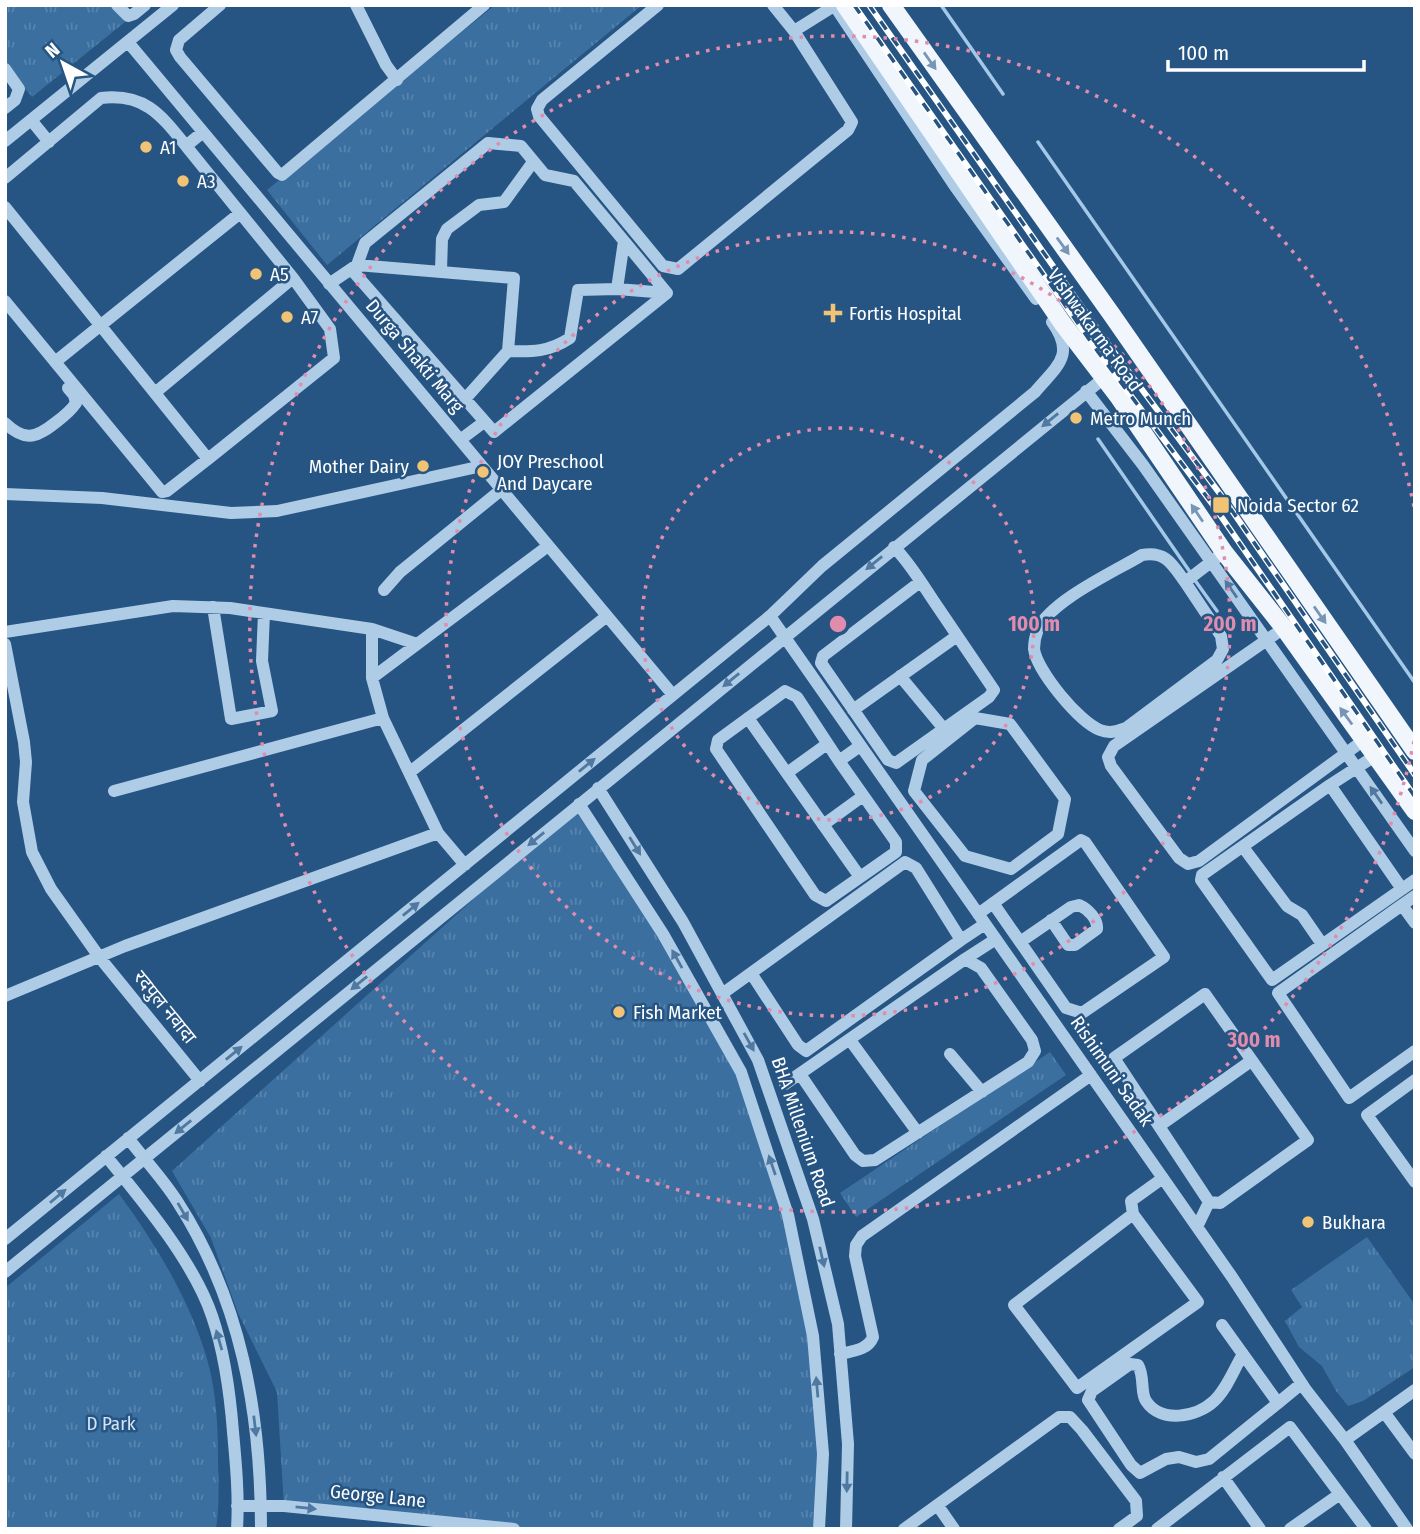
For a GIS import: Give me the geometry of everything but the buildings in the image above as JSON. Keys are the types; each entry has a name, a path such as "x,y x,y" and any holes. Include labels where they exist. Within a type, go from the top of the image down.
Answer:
{"main road":[{"name":"Vishwakarma Road","path":"845,5 898,90 1063,324 1104,377 1218,557 1284,628 1415,811"},
{"name":"Vishwakarma Road","path":"891,5 1106,306 1415,751"}],"street":[{"path":"117,5 128,16 145,5"},
{"path":"5,141 173,5"},
{"path":"220,5 179,40 176,50 282,175 484,5"},
{"path":"356,5 386,65 397,80"},
{"path":"658,5 542,100 537,108 540,116 663,265 678,269 848,130 852,122 794,31 773,5"},
{"path":"5,1240 770,616 822,566 1035,392 1058,363 1064,350 1060,333 954,185 898,90 834,5 794,31"},
{"name":"Durga Shakti Marg","path":"128,42 673,695"},
{"path":"5,69 19,89 15,100 5,108"},
{"path":"5,178 101,98 111,97 148,104 166,121 293,278 330,329 334,358 167,491 162,492 5,301"},
{"path":"31,121 49,142"},
{"path":"186,146 203,132"},
{"path":"329,284 354,267 365,243 488,143 521,146 545,175 574,181 667,293"},
{"path":"441,270 442,239 447,229 479,205 504,202 533,162"},
{"path":"5,206 208,459"},
{"path":"55,362 239,214"},
{"path":"617,289 624,242"},
{"path":"354,267 441,270 514,278 508,351 466,399"},
{"path":"354,267 494,432 667,293"},
{"path":"156,392 293,278"},
{"path":"508,351 542,352 570,338 578,290 617,289 667,293"},
{"path":"5,313 74,395 76,403 42,434 28,437 15,432 5,423"},
{"path":"5,1272 1104,377"},
{"path":"1086,391 1218,557 1267,640 1415,851"},
{"path":"460,440 484,422"},
{"path":"5,494 102,498 231,513 277,511 482,466"},
{"path":"384,590 400,572 501,490"},
{"path":"372,678 548,546"},
{"path":"894,547 920,582 995,690 896,763 888,760 821,663 823,656 920,582"},
{"path":"1155,553 1168,559 1185,582 1221,636 1223,649 1217,660 1126,728 1113,733 1100,730 1084,720 1069,707 1038,661 1034,647 1037,631 1045,618 1058,606 1142,555 1155,553"},
{"path":"1185,582 1218,557"},
{"path":"5,632 173,606 213,607 372,629 417,644"},
{"path":"213,607 231,719 272,711 262,661 264,613"},
{"path":"410,772 607,616"},
{"name":"Rishimuni Sadak","path":"770,616 1197,1227 1301,1384 1345,1440 1407,1529"},
{"path":"1284,628 1114,747 1108,757 1111,766 1179,858 1188,864 1199,861 1364,740"},
{"path":"372,629 372,678 383,718 438,833 465,865"},
{"path":"853,710 957,636"},
{"name":"रदपुल नवादा","path":"5,644 24,742 26,762 23,802 32,852 51,889 100,958 200,1081"},
{"path":"900,676 944,729"},
{"path":"785,691 797,697 827,744 897,842 896,852 825,901 815,895 716,748 718,740 785,691"},
{"path":"114,791 383,718"},
{"path":"748,718 860,877"},
{"path":"975,718 1010,724 1065,799 1058,834 1011,869 965,856 931,813 914,791 922,760 975,718"},
{"path":"787,773 827,744"},
{"path":"839,761 860,746"},
{"path":"1375,755 1202,875 1201,880 1272,979 1415,880"},
{"path":"1330,785 1402,889"},
{"name":"BHA Millenium Road","path":"598,788 683,922 758,1060 813,1219 838,1324 848,1444 846,1529"},
{"path":"822,824 863,796"},
{"name":"BHA Millenium Road","path":"579,804 663,934 741,1072 788,1215 813,1336 822,1454 819,1529"},
{"path":"916,825 931,813"},
{"path":"928,842 944,830"},
{"path":"5,996 125,946 438,833"},
{"path":"751,973 799,1045 806,1051 961,940 993,903 1080,839 1085,842 1164,957 1082,1013 1066,1008 993,903"},
{"path":"1243,846 1287,906 1302,915 1322,944"},
{"path":"722,994 905,862 916,868 961,940"},
{"path":"1415,896 1278,993 1349,1098 1415,1051"},
{"path":"1402,905 1415,923"},
{"path":"1020,942 1051,920"},
{"path":"785,1084 996,939"},
{"path":"800,1074 855,1155 863,1161 875,1160 1028,1062 1035,1051 1032,1040 981,968 965,959"},
{"path":"1205,994 1308,1140 1220,1203 1209,1202 1114,1058 1205,994"},
{"path":"849,1040 918,1133"},
{"path":"950,1054 982,1092"},
{"path":"1159,1126 1251,1062"},
{"path":"840,1354 864,1348 871,1344 873,1337 855,1255 856,1245 862,1236 1091,1075"},
{"path":"1415,1080 1367,1115 1415,1182"},
{"path":"128,1138 177,1200 200,1242 236,1324 253,1408 262,1486 261,1528"},
{"path":"106,1156 180,1254 211,1314 225,1361 237,1479 237,1529 268,1529"},
{"path":"1133,1214 1014,1304 1077,1388 1198,1302 1133,1214 1131,1201 1163,1178"},
{"path":"1197,1227 1209,1202"},
{"path":"1222,1325 1278,1402"},
{"path":"1243,1354 1215,1401 1195,1413 1176,1416 1157,1413 1144,1399 1143,1373 1138,1365 1130,1364 1092,1391 1088,1400 1131,1465 1140,1473 1166,1459 1179,1457 1196,1462 1209,1459 1301,1384"},
{"path":"1345,1440 1415,1390"},
{"path":"1384,1412 1415,1454"},
{"path":"904,1529 919,1525 938,1506 1059,1417 1070,1417 1082,1430 1136,1501 1137,1516 1119,1529"},
{"path":"1157,1529 1290,1427 1366,1529"},
{"path":"1223,1477 1260,1529"},
{"path":"1290,1529 1340,1494"},
{"name":"George Lane","path":"237,1506 284,1506 514,1529"},
{"path":"938,1506 954,1529"}],"green space":[{"path":"5,5 111,5 125,22 32,97 5,64"},
{"path":"495,5 642,5 327,265 267,190"},
{"path":"579,804 668,942 746,1088 776,1179 809,1315 821,1435 818,1529 514,1529 284,1506 277,1392 238,1313 211,1238 172,1171"},
{"path":"1050,1052 1066,1075 856,1217 840,1193"},
{"name":"D Park","path":"119,1194 170,1273 191,1315 207,1359 217,1425 219,1489 216,1529 5,1529 5,1288"},
{"path":"1367,1237 1415,1305 1415,1367 1363,1401 1348,1406 1322,1366 1299,1347 1285,1321 1302,1307 1291,1290"}],"waterway":[{"path":"941,5 1003,94"},
{"path":"1038,142 1415,683"},
{"path":"1098,439 1190,572"},
{"path":"1194,579 1217,611"}],"railway":[{"path":"854,5 1098,352 1216,509 1415,797"},
{"path":"869,5 1108,344 1226,502 1415,775"}],"place":[{"name":"A1","path":"146,147"},
{"name":"A3","path":"183,181"},
{"name":"A5","path":"256,274"},
{"name":"Fortis Hospital","path":"833,313"},
{"name":"A7","path":"287,317"},
{"name":"Metro Munch","path":"1076,418"},
{"name":"Mother Dairy","path":"423,466"},
{"name":"JOY Preschool And Daycare","path":"483,472"},
{"name":"Noida Sector 62","path":"1221,505"},
{"name":"Fish Market","path":"619,1012"},
{"name":"Bukhara","path":"1308,1222"}]}
